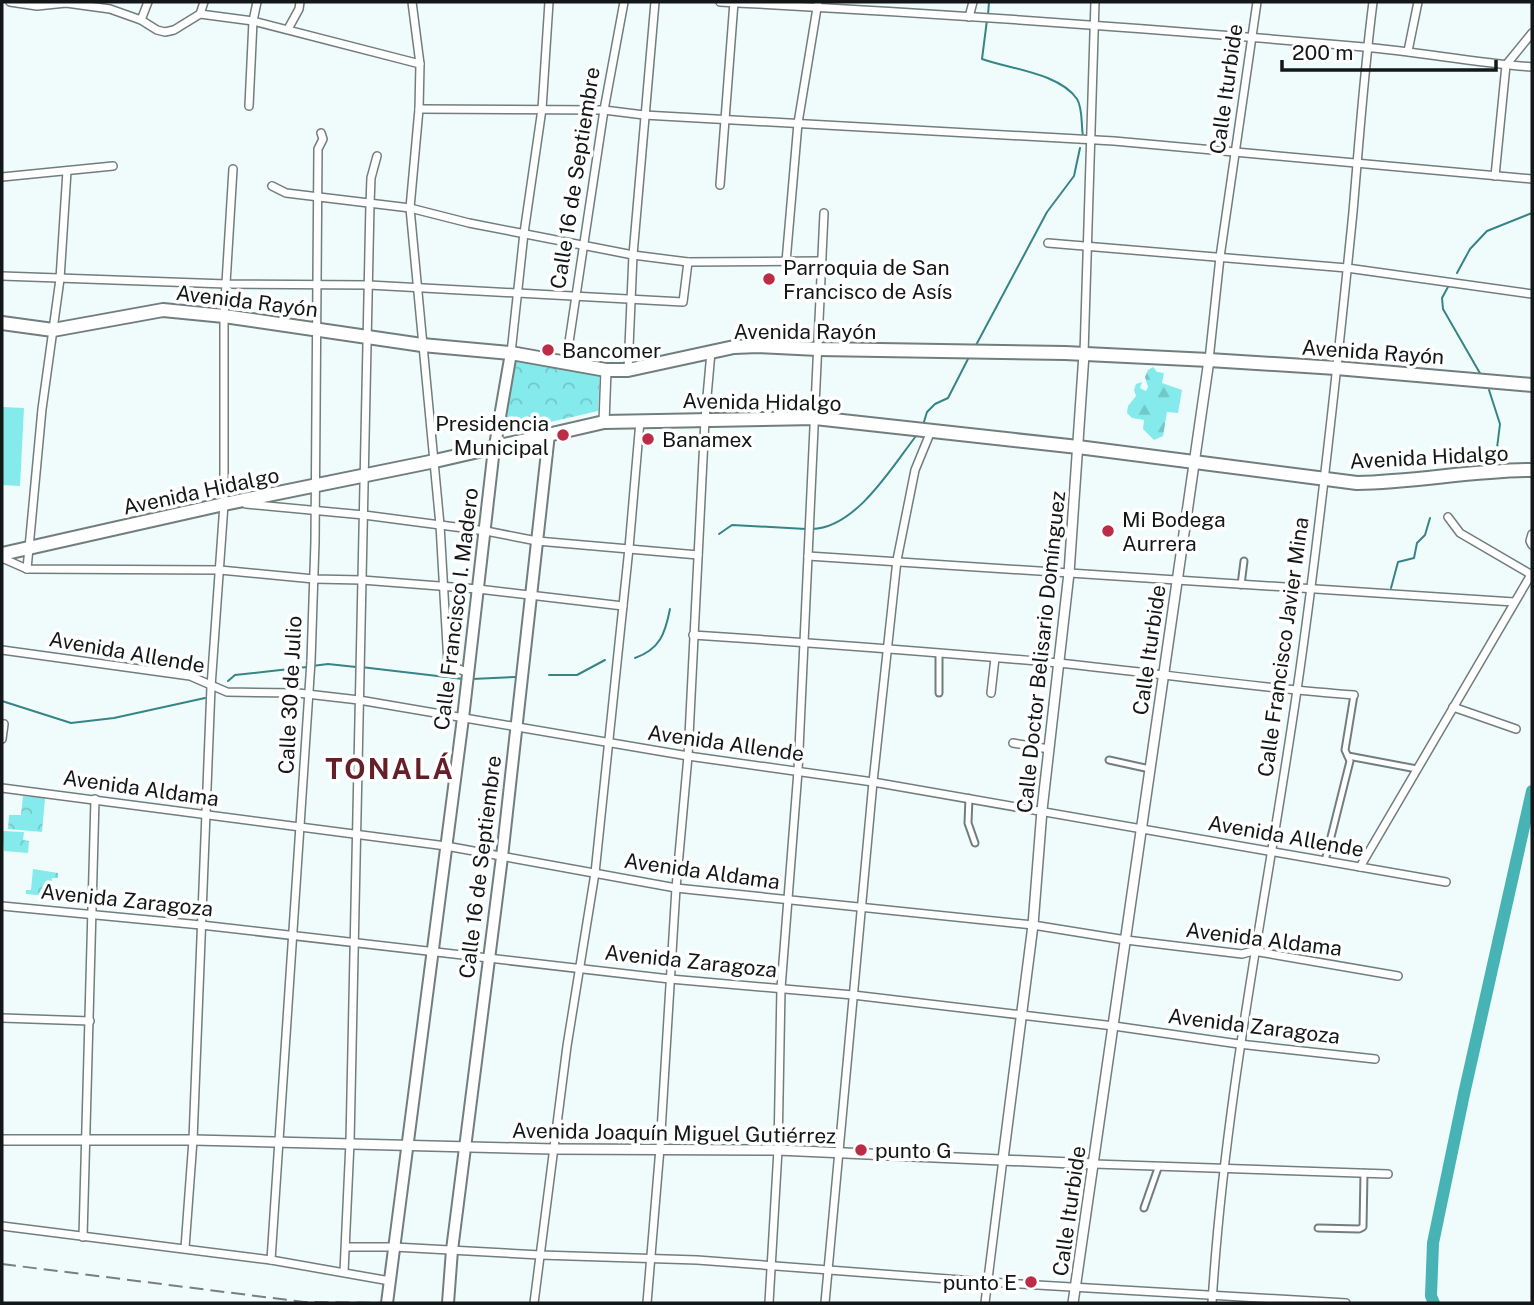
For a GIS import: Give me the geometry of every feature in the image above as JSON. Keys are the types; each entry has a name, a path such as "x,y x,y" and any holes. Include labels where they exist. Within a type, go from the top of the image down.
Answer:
{"main road":[{"name":"Avenida Rayón","path":"2,323 53,330 163,310 316,328 422,345 511,354 606,370 628,370 711,352 758,346 1084,354 1209,360 1532,385"},
{"name":"Calle Francisco I. Madero","path":"387,1303 463,718 495,447 511,354"},
{"name":"Avenida Hidalgo","path":"2,556 228,503 435,461 604,422 815,418 1078,447 1357,483 1532,470"},
{"name":"Calle 16 de Septiembre","path":"448,1303 452,1250 502,857 549,435"}],"street":[{"path":"10,2 37,5 66,2 111,5 165,32 174,30 200,14 253,21 420,64"},
{"path":"141,20 148,2"},
{"path":"200,14 204,2"},
{"path":"249,106 253,21 257,2"},
{"path":"288,29 300,2"},
{"path":"412,2 420,64 419,109 410,208 435,461 448,665 467,675"},
{"name":"Calle Francisco I. Madero","path":"511,354 520,292 524,233 542,109 549,2"},
{"name":"Calle 16 de Septiembre","path":"566,362 604,110 624,2"},
{"path":"628,370 629,299 655,2"},
{"path":"720,2 818,4 973,18 1251,37 1408,51 1532,67"},
{"path":"720,185 734,2"},
{"path":"973,2 973,18"},
{"name":"Calle Doctor Belisario Domínguez","path":"985,1303 1032,925 1069,573 1089,245 1095,2"},
{"name":"Calle Iturbide","path":"1073,1303 1209,360 1220,257 1256,2"},
{"name":"Calle Francisco Javier Mina","path":"1212,1300 1223,1167 1239,1044 1311,590 1373,2"},
{"path":"1408,51 1418,2"},
{"path":"786,262 798,123 818,4"},
{"path":"1495,176 1506,65 1532,33"},
{"path":"419,109 604,110 644,115 1091,139 1532,179"},
{"name":"Calle 30 de Julio","path":"271,1260 311,661 316,284 320,197 318,149 323,139 321,132"},
{"path":"344,1272 350,1142 366,337 371,178 377,156"},
{"path":"2,177 113,166"},
{"path":"186,1248 193,1140 211,683 228,503 224,316 233,169"},
{"path":"27,569 42,409 60,279 67,171"},
{"path":"272,186 286,192 410,208 469,223 633,255 688,262 820,261"},
{"path":"769,1303 778,1150 781,988 798,771 824,213"},
{"path":"1048,243 1347,268 1532,294"},
{"path":"2,276 226,284 369,285 683,303 688,262"},
{"path":"647,1303 660,1149 676,888 688,756 705,419 711,352"},
{"path":"604,422 606,370"},
{"path":"534,1303 553,1149 595,873 640,421"},
{"path":"825,1303 873,782 897,561 915,470 930,431"},
{"path":"228,503 364,515 486,531 537,541 698,555"},
{"path":"1360,867 1532,575 1460,533 1448,517"},
{"path":"1532,534 1532,545"},
{"path":"2,556 27,569 220,570 478,589 623,606"},
{"path":"807,556 1514,602"},
{"path":"1241,586 1244,561"},
{"path":"693,635 1059,663 1297,691 1354,695 1345,751 1350,761 1325,861"},
{"name":"Avenida Allende","path":"2,650 190,676 227,692 309,689 609,743 1042,810 1446,882"},
{"path":"939,653 939,693"},
{"path":"991,693 995,658"},
{"path":"1453,707 1516,729"},
{"path":"2,739 4,724"},
{"path":"1013,743 1049,749"},
{"path":"1348,756 1417,769"},
{"path":"1109,760 1150,769"},
{"name":"Avenida Aldama","path":"2,788 446,846 676,888 1032,925 1242,954 1253,951 1398,976"},
{"path":"969,798 968,823 975,843"},
{"path":"83,1237 95,799"},
{"name":"Avenida Zaragoza","path":"2,906 92,913 670,979 853,995 1375,1059"},
{"path":"2,1018 90,1021"},
{"name":"Avenida Joaquín Miguel Gutiérrez","path":"2,1140 280,1141 553,1149 778,1150 1158,1168 1223,1167 1388,1174"},
{"path":"1144,1208 1158,1168"},
{"path":"1318,1228 1363,1227 1364,1173"},
{"path":"2,1226 186,1248 390,1280"},
{"path":"346,1247 772,1265 1212,1300 1346,1303"}],"green space":[{"path":"517,358 600,371 598,411 503,433"},
{"path":"1153,367 1157,372 1164,373 1162,383 1182,390 1178,413 1167,412 1163,436 1154,440 1143,429 1144,420 1132,418 1127,413 1128,406 1136,396 1136,384 1142,382 1140,388 1146,391 1148,387 1145,377"},
{"path":"2,407 24,408 20,486 2,485"},
{"path":"23,796 45,798 42,832 8,829 9,815 21,815"},
{"path":"2,831 24,832 23,840 29,841 28,853 4,851"},
{"path":"33,869 58,873 58,878 52,878 50,896 26,894 26,890 31,890"}],"waterway":[{"path":"988,15 989,2"},
{"path":"987,20 982,59 1033,73 1069,90 1079,103 1083,136"},
{"path":"975,347 1047,212 1074,176 1080,148"},
{"path":"1457,273 1470,249 1487,231 1532,213"},
{"path":"1449,285 1442,298 1443,309 1481,375"},
{"path":"923,425 927,412 935,404 948,398 969,357"},
{"path":"1489,390 1500,424 1496,456"},
{"path":"812,529 828,526 858,507 872,494 916,436"},
{"path":"1391,588 1398,562 1414,558 1417,543 1425,535 1430,518"},
{"path":"719,534 732,525 806,529"},
{"path":"635,658 650,650 660,640 670,609"},
{"path":"549,675 577,675 605,660"},
{"path":"312,666 328,664 356,667"},
{"path":"228,681 235,675 307,667"},
{"path":"361,667 463,679"},
{"path":"472,679 516,677"},
{"path":"2,701 71,723 114,718 205,698"},
{"path":"1434,1303 1431,1296 1433,1243 1532,791"}],"railway":[{"path":"2,1264 304,1302 392,1303"}],"place":[{"name":"Parroquia de San Francisco de Asís","path":"769,279"},
{"name":"Bancomer","path":"548,350"},
{"name":"Presidencia Municipal","path":"563,435"},
{"name":"Banamex","path":"648,439"},
{"name":"Mi Bodega Aurrera","path":"1108,531"},
{"name":"punto G","path":"861,1150"},
{"name":"punto E","path":"1031,1282"}],"district":[{"name":"TONALÁ","path":"390,768"}]}
